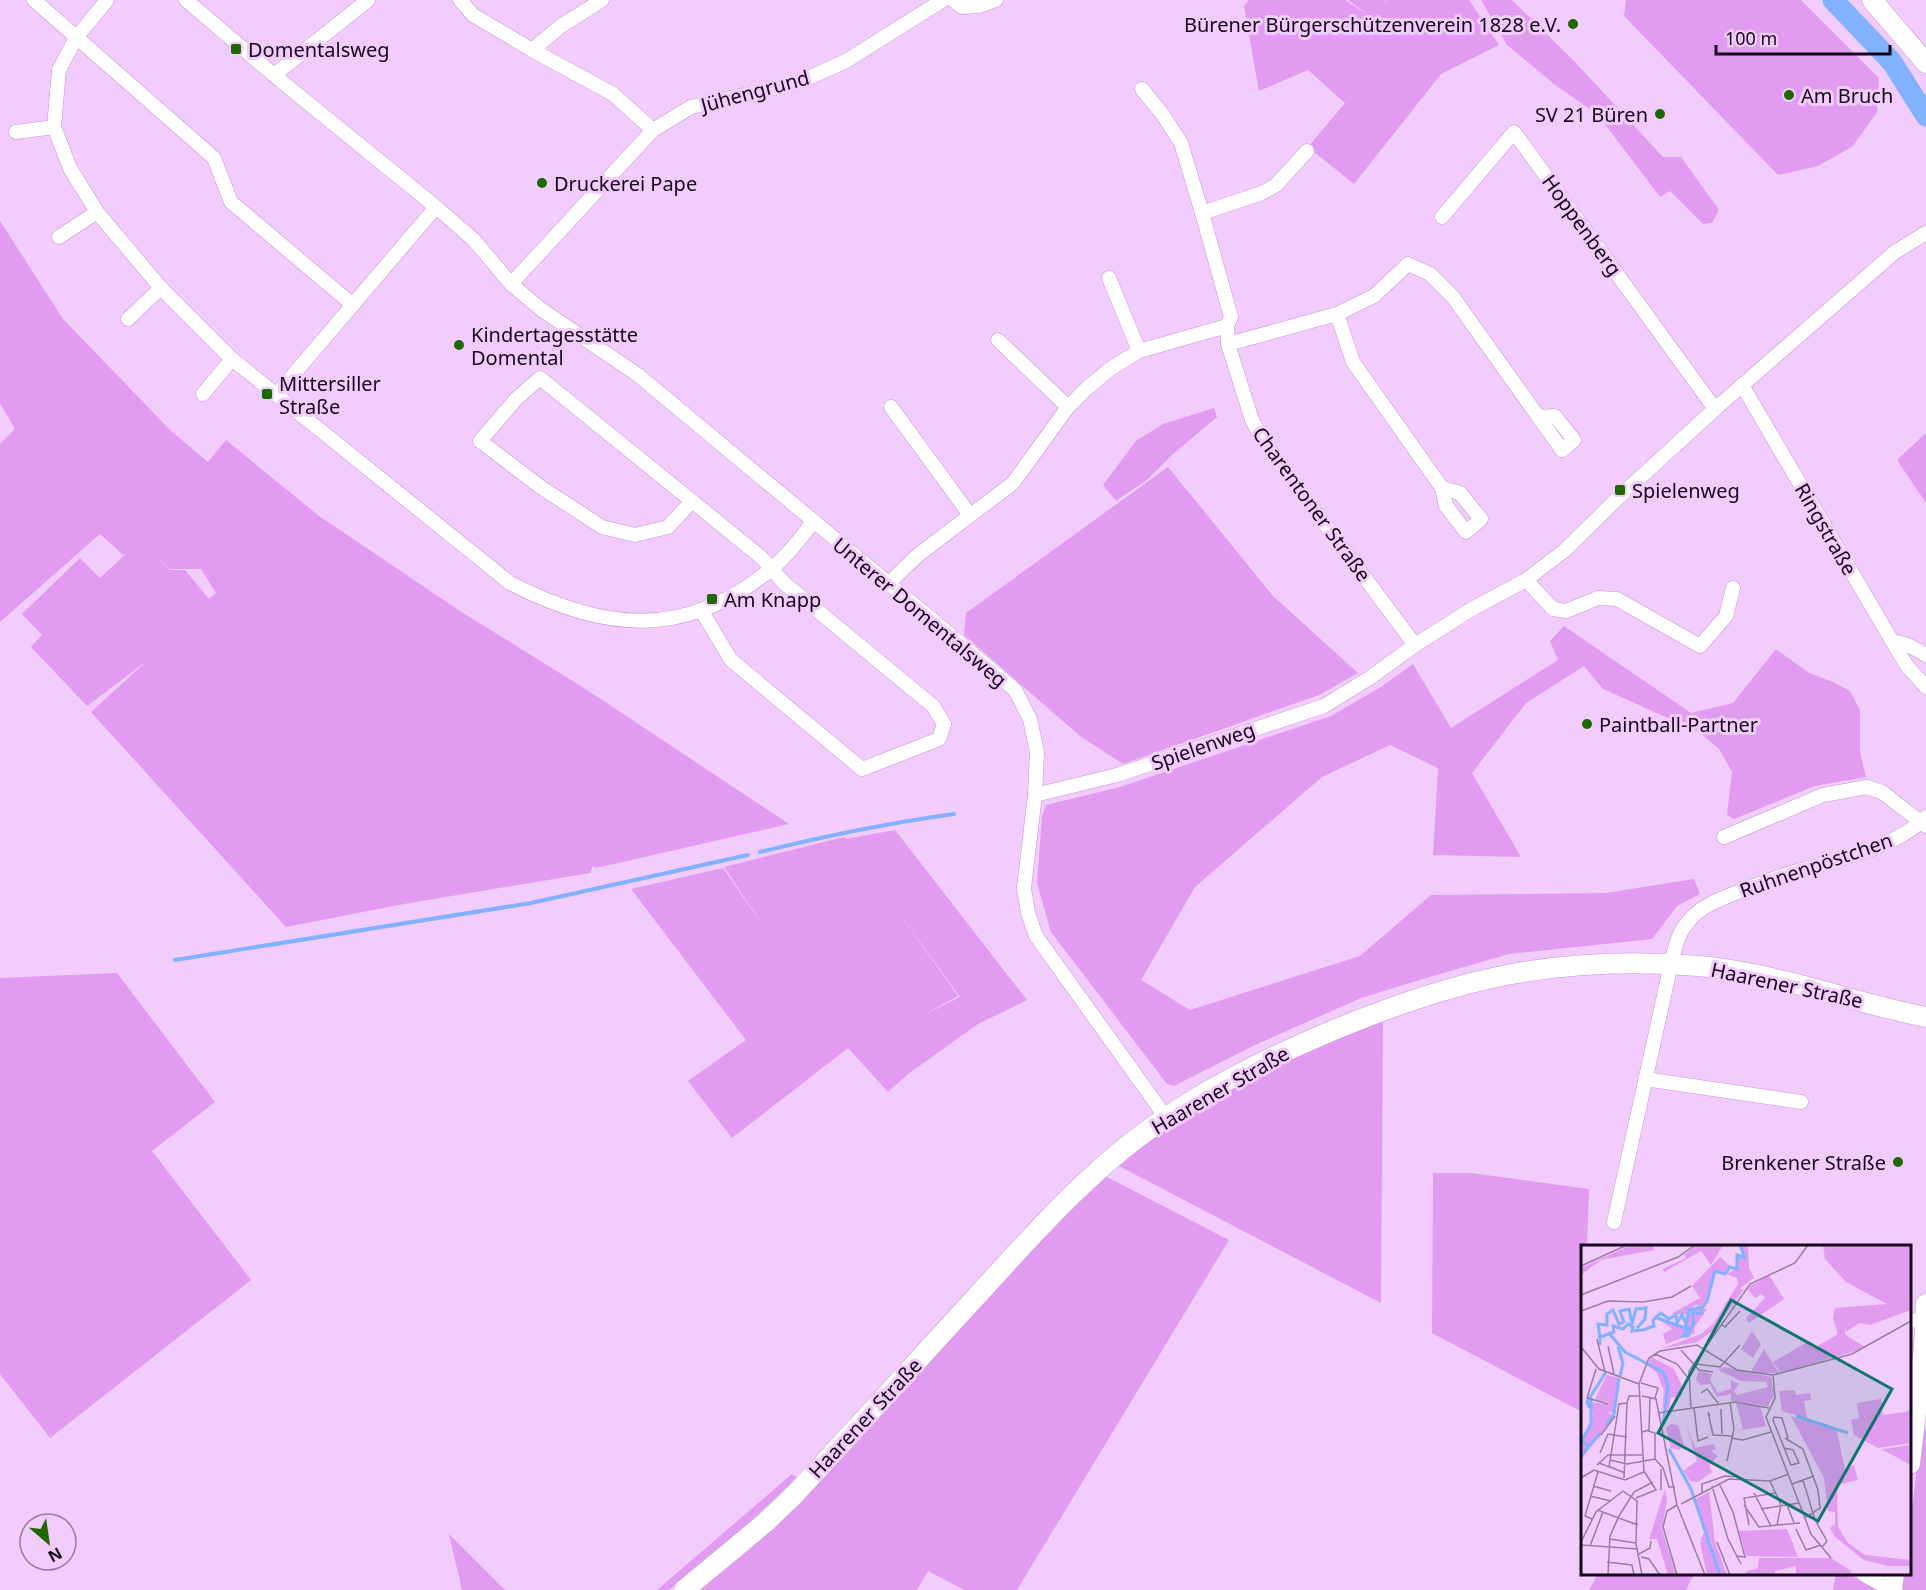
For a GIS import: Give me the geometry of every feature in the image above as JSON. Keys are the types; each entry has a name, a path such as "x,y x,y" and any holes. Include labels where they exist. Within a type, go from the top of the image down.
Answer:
{"main road":[{"path":"1872,0 1926,63"},
{"name":"Haarener Straße","path":"684,1590 795,1494 1056,1210 1103,1166 1165,1116 1268,1058 1368,1016 1434,994 1515,973 1591,965 1671,964 1719,968 1784,981 1926,1017"},
{"path":"1911,1456 1924,1345 1920,1315"},
{"path":"1892,1590 1894,1575"}],"street":[{"path":"34,0 214,158 231,202 353,305"},
{"path":"107,0 76,38 59,70 54,127 70,168 97,212 161,288 232,359 510,583 542,600 603,618 635,622 673,618 722,602 747,588 772,569 791,550 813,522"},
{"path":"186,0 474,240 511,284"},
{"path":"274,75 368,0"},
{"path":"460,0 473,15 613,94 653,130"},
{"path":"532,50 561,26 602,0"},
{"name":"Jühengrund","path":"511,284 653,130 692,107 797,84 846,62 943,0"},
{"path":"953,0 962,7 979,6 996,0"},
{"name":"Charentoner Straße","path":"1142,89 1180,143 1231,317 1227,326 1228,345 1252,420 1265,444 1415,645"},
{"path":"16,132 54,127"},
{"name":"Hoppenberg","path":"1442,217 1514,132 1715,408"},
{"path":"1202,213 1262,193 1276,185 1307,151"},
{"path":"276,395 436,207"},
{"path":"59,237 97,212"},
{"name":"Spielenweg","path":"1035,795 1117,775 1323,705 1371,677 1415,645 1472,609 1526,580 1565,550 1715,408 1895,252 1926,233"},
{"path":"1228,345 1337,314 1374,296 1408,264 1430,274 1453,297 1539,417"},
{"path":"1108,278 1139,351"},
{"name":"Unterer Domentalsweg","path":"511,284 542,310 638,375 1015,690 1030,719 1036,752 1035,795 1023,888 1036,936 1165,1116"},
{"path":"128,319 161,288"},
{"path":"1337,314 1353,362 1442,488"},
{"path":"889,583 918,555 1013,483 1068,407 1110,369 1139,351 1227,326"},
{"path":"998,340 1068,407"},
{"path":"203,394 232,359"},
{"path":"692,501 668,527 635,535 602,527 542,488 480,441 516,399 540,378 692,501 761,557 784,583 933,706 944,724 939,739 862,769 731,660 701,610"},
{"name":"Ringstraße","path":"1742,385 1892,641"},
{"path":"891,407 970,515"},
{"path":"1526,580 1553,609 1566,611 1598,598 1617,598 1700,646 1726,616 1733,588"},
{"path":"1892,641 1908,645 1926,655"},
{"path":"1892,641 1907,666 1926,687"},
{"name":"Ruhnenpöstchen","path":"1614,1222 1671,964 1678,936 1688,921 1701,909 1720,899 1788,874 1875,848 1925,825 1882,792 1867,787 1823,795 1724,837"},
{"path":"1645,1079 1801,1102"},
{"path":"1865,1575 1892,1590"}],"shaded area":[{"path":"1249,0 1345,0 1369,16 1348,0 1387,0 1382,6 1388,0 1469,0 1499,45 1441,74 1354,184 1308,147 1345,103 1308,70 1259,91 1244,6"},
{"path":"1481,0 1512,0 1575,62 1663,157 1681,157 1719,210 1712,223 1703,224 1670,191 1660,197 1598,115 1554,84 1507,45"},
{"name":"Am Bruch","path":"1626,0 1801,0 1879,78 1877,112 1853,146 1818,166 1778,175 1624,16"},
{"path":"0,221 63,319 170,430 208,462 226,440 319,516 460,611 587,690 789,824 596,868 593,866 590,873 404,904 286,927 91,712 148,660 87,706 31,647 42,635 22,614 80,558 100,578 129,551 123,555 100,534 0,622 0,444 15,429 0,403","holes":["156,556 170,569 201,569 216,593 209,599 185,570 170,570"]},
{"path":"1214,408 1217,417 1173,454 1148,479 1116,501 1103,485 1136,441 1163,424"},
{"path":"1926,433 1926,503 1897,460"},
{"path":"1168,467 1273,596 1358,673 1319,695 1123,764 1080,736 964,635 966,613"},
{"path":"1564,626 1691,713 1733,703 1776,649 1809,673 1850,691 1860,710 1860,753 1866,777 1815,786 1734,819 1727,815 1732,772 1719,749 1699,732 1603,689 1584,666 1526,703 1472,773 1521,857 1433,855 1438,768 1390,745 1322,777 1195,887 1141,980 1190,1010 1360,956 1431,895 1606,893 1694,879 1700,894 1677,906 1652,939 1509,954 1426,978 1361,998 1255,1045 1174,1086 1167,1084 1051,932 1037,883 1042,816 1046,805 1120,787 1331,716 1381,687 1413,664 1451,728 1558,660 1550,641"},
{"path":"895,830 1027,1000 978,1024 908,1074 888,1092 848,1048 732,1138 688,1081 746,1040 631,889 723,868 769,934 724,867 844,837 846,839","holes":["889,899 960,997 922,1016 958,996"]},
{"path":"117,973 215,1102 152,1151 251,1280 50,1438 0,1374 0,978"},
{"path":"1383,1019 1381,1303 1117,1165 1189,1111 1275,1062"},
{"path":"1433,1173 1471,1173 1589,1189 1587,1245 1581,1245 1581,1411 1432,1333"},
{"path":"1105,1176 1229,1240 1017,1590 964,1590 928,1571 917,1590 700,1590 748,1551 812,1488 1028,1252"},
{"path":"1921,1430 1926,1430 1926,1590 1902,1590 1904,1575 1911,1575 1911,1519"},
{"path":"792,1474 797,1478 740,1531 669,1590 657,1590"},
{"path":"449,1534 505,1590 462,1590"},
{"path":"1597,1575 1694,1575 1686,1590 1589,1590"},
{"path":"1836,1575 1850,1575 1878,1590 1833,1590"}],"waterway":[{"path":"1833,0 1892,62 1926,116"},
{"path":"760,852 857,830 954,814"},
{"path":"175,960 531,903 748,855"}],"place":[{"name":"Bürener Bürgerschützenverein 1828 e.V.","path":"1573,24"},
{"name":"Domentalsweg","path":"236,49"},
{"name":"Am Bruch","path":"1789,95"},
{"name":"SV 21 Büren","path":"1660,114"},
{"name":"Druckerei Pape","path":"542,183"},
{"name":"Kindertagesstätte Domental","path":"459,345"},
{"name":"Mittersiller Straße","path":"267,394"},
{"name":"Spielenweg","path":"1620,490"},
{"name":"Am Knapp","path":"712,599"},
{"name":"Paintball-Partner","path":"1587,724"},
{"name":"Brenkener Straße","path":"1898,1162"}]}
